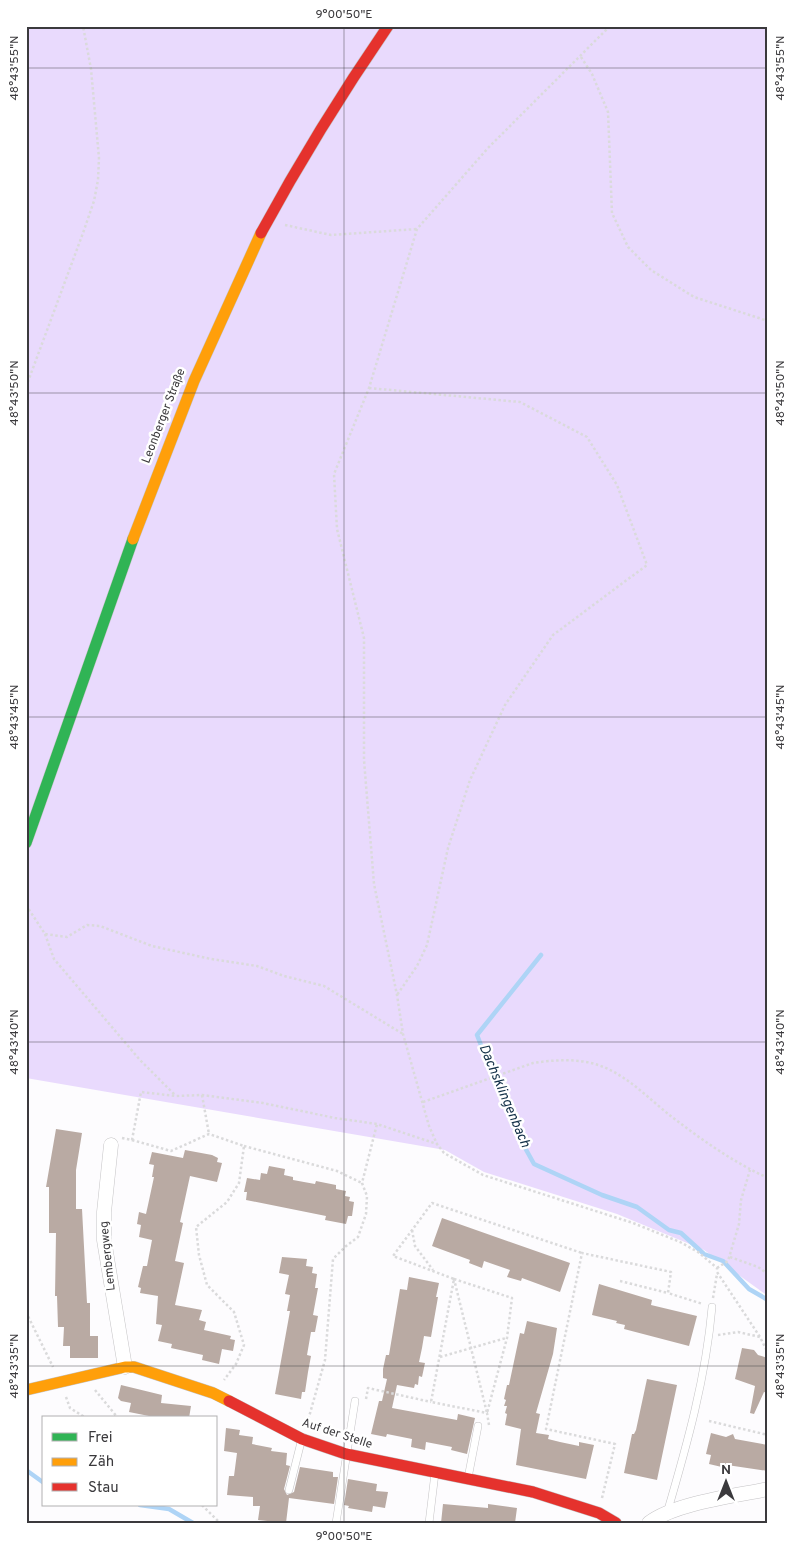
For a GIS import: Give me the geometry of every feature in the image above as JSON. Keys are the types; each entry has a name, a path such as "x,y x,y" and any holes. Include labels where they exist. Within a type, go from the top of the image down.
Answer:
{"main road":[{"name":"Leonberger Straße","path":"26,843 164,452 225,306 267,220 333,107 388,26"},
{"name":"Auf der Stelle","path":"26,1390 82,1376 125,1367 134,1367 214,1393 302,1439 346,1454 533,1492 599,1513 616,1523"}],"street":[{"name":"Lembergweg","path":"111,1145 104,1212 104,1240 125,1367"},
{"path":"649,1523 667,1513 768,1489"}],"lane":[{"path":"667,1513 691,1431 709,1337 712,1307"},
{"path":"336,1523 355,1401"},
{"path":"468,1478 478,1426"},
{"path":"289,1490 302,1439"},
{"path":"430,1523 435,1472"}],"path":[{"path":"26,387 86,225 94,201 98,180 99,158 91,69 83,26"},
{"path":"610,26 488,148 417,229 369,388 334,474 337,529 364,638 364,760 374,884 397,995 403,1034 437,1144 444,1153 484,1175 633,1223 680,1242 698,1252 717,1270 766,1349"},
{"path":"581,57 592,74 608,112 612,213 628,247 651,270 694,297 768,321"},
{"path":"267,220 331,235 417,229"},
{"path":"369,388 520,402 587,436 617,485 646,565 553,635 505,704 470,780 448,848 427,945 417,966 397,995"},
{"path":"26,905 45,934 54,959 140,1060 176,1096"},
{"path":"45,934 67,937 87,925 100,926 159,948 210,959 257,966 284,976 324,986 403,1034"},
{"path":"423,1102 533,1063 550,1061 596,1064 611,1070 631,1084 704,1140 750,1170 768,1178"},
{"path":"132,1140 141,1092 176,1096 202,1095 263,1103 335,1118 377,1124 437,1144"},
{"path":"202,1095 209,1134"},
{"path":"302,1439 325,1360 333,1259 344,1247 358,1237 366,1214 367,1196 362,1183 377,1124"},
{"path":"111,1145 113,1137 132,1140 171,1151 209,1134 244,1146 337,1171 362,1183"},
{"path":"214,1393 236,1364 244,1345 234,1312 207,1285 199,1255 196,1227 227,1202 239,1183 244,1146"},
{"path":"620,1281 668,1293 712,1307 717,1270 730,1257 739,1224 741,1200 750,1170"},
{"path":"487,1413 507,1338 512,1298 393,1256 432,1203 582,1253 671,1272 668,1293"},
{"path":"412,1230 414,1246 435,1272"},
{"path":"582,1253 546,1429 615,1444 599,1513"},
{"path":"730,1257 758,1267 768,1274"},
{"path":"454,1279 487,1413 488,1434"},
{"path":"431,1402 454,1279"},
{"path":"26,1312 60,1382 70,1408 83,1416"},
{"path":"709,1337 738,1332 760,1337"},
{"path":"440,1357 507,1338"},
{"path":"82,1376 116,1416"},
{"path":"364,1407 368,1388 487,1413"},
{"path":"708,1421 768,1435"},
{"path":"203,1506 220,1523"}],"shaded area":[{"path":"26,26 768,26 768,1296 704,1250 617,1214 484,1172 445,1150 26,1078"}],"building":[{"path":"56,1129 82,1133 76,1170 76,1209 82,1209 87,1303 90,1303 90,1336 98,1336 98,1358 70,1358 70,1346 63,1346 64,1327 58,1327 57,1296 55,1296 56,1233 49,1233 49,1187 46,1187"},
{"path":"185,1150 212,1155 218,1158 217,1162 222,1163 217,1182 190,1176 180,1222 183,1223 175,1261 184,1263 175,1305 202,1310 199,1320 206,1322 204,1330 231,1336 230,1339 235,1340 233,1351 222,1349 219,1364 202,1360 203,1355 171,1348 172,1344 158,1341 162,1325 156,1324 158,1296 140,1293 141,1288 138,1287 143,1266 147,1266 152,1240 139,1237 141,1225 137,1224 139,1212 146,1214 154,1177 152,1177 154,1165 149,1164 152,1152 183,1158"},
{"path":"269,1166 285,1169 284,1175 293,1177 293,1180 315,1184 316,1181 336,1185 336,1189 346,1191 345,1196 350,1197 349,1201 354,1202 352,1216 348,1216 346,1224 325,1220 326,1216 246,1200 247,1192 244,1192 247,1178 260,1180 261,1173 267,1174"},
{"path":"442,1218 570,1263 560,1292 522,1278 521,1281 507,1277 510,1270 484,1261 482,1268 469,1263 470,1260 432,1246"},
{"path":"282,1257 307,1259 306,1266 313,1267 312,1273 317,1274 315,1288 318,1288 313,1315 318,1316 315,1332 311,1332 307,1355 311,1356 305,1392 302,1392 301,1399 275,1394 290,1311 287,1311 290,1295 285,1294 289,1275 279,1273"},
{"path":"409,1277 439,1283 436,1297 438,1297 431,1337 424,1336 419,1362 425,1363 422,1377 419,1376 418,1385 415,1384 414,1388 397,1385 392,1408 457,1420 458,1414 475,1418 467,1454 451,1450 452,1447 426,1442 425,1450 411,1447 412,1439 387,1434 386,1437 371,1434 379,1401 382,1401 387,1379 383,1378 383,1369 386,1355 389,1355 400,1289 407,1290"},
{"path":"599,1284 652,1300 651,1305 697,1316 689,1346 624,1329 625,1325 616,1323 617,1321 592,1315"},
{"path":"527,1321 557,1328 553,1354 536,1413 540,1414 536,1433 549,1435 548,1439 579,1446 579,1442 594,1445 586,1479 516,1465 521,1429 505,1425 507,1406 504,1406 506,1400 504,1399 507,1385 509,1385 520,1333 524,1334"},
{"path":"742,1348 754,1350 758,1355 768,1358 768,1393 764,1392 754,1414 750,1413 755,1386 735,1379"},
{"path":"647,1379 677,1385 657,1480 624,1473"},
{"path":"121,1385 162,1395 161,1403 191,1406 189,1416 149,1416 129,1412 131,1403 121,1401 118,1398"},
{"path":"226,1428 240,1430 239,1435 253,1437 252,1444 272,1448 271,1451 287,1453 286,1465 290,1466 284,1489 287,1495 294,1492 300,1467 333,1472 333,1477 338,1477 334,1504 289,1498 286,1523 258,1520 260,1506 253,1506 253,1497 227,1495 229,1476 234,1476 237,1453 224,1451"},
{"path":"711,1433 726,1437 733,1434 735,1439 768,1445 768,1471 727,1465 726,1468 709,1464 711,1455 706,1454"},
{"path":"348,1479 377,1484 376,1491 388,1492 385,1508 373,1506 372,1512 348,1508 349,1506 344,1505"},
{"path":"443,1504 488,1508 488,1504 517,1508 515,1523 441,1523"}],"waterway":[{"name":"Dachsklingenbach","path":"541,955 477,1035 513,1126 534,1164 602,1195 637,1207 669,1230 681,1233 704,1254 723,1261 749,1289 768,1300"},
{"path":"26,1470 42,1482"},
{"path":"147,1506 169,1509 193,1523"}],"traffic: fast":[{"path":"26,843 133,539"}],"traffic: slow":[{"path":"133,539 194,381 261,233"},
{"path":"26,1390 125,1367 134,1367 213,1393 229,1401"}],"traffic: jam":[{"path":"261,233 322,128 388,26"},
{"path":"229,1401 302,1439 346,1454 533,1492 599,1513 616,1523"}]}
